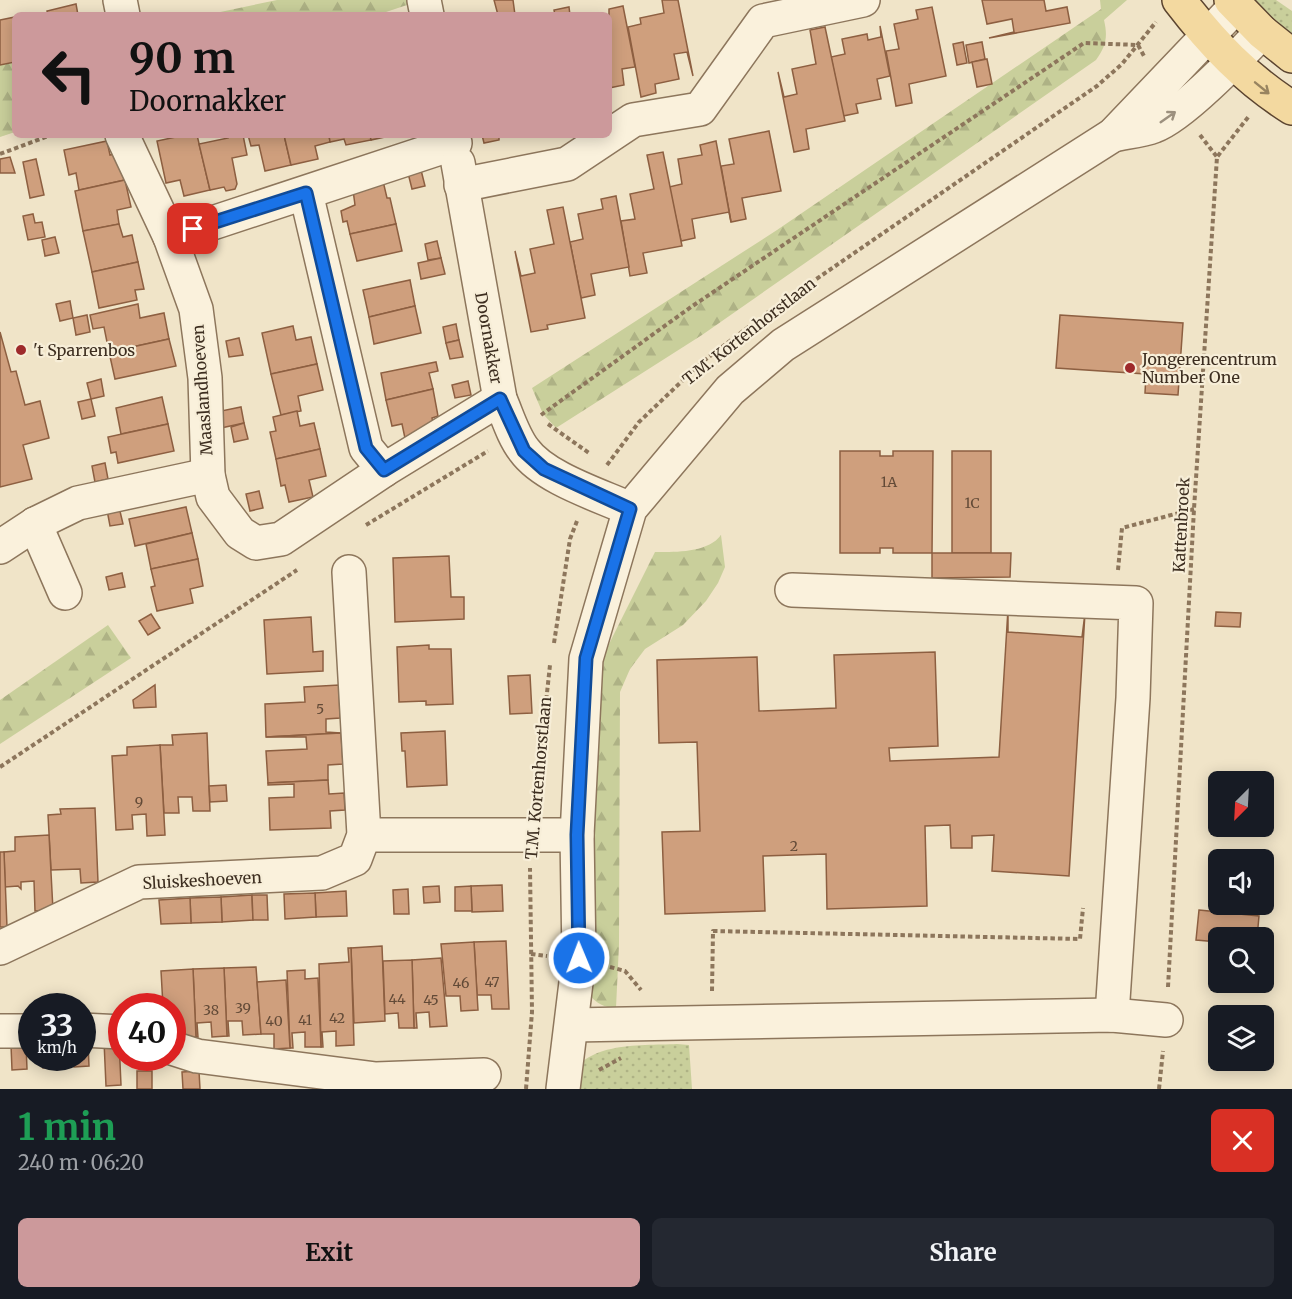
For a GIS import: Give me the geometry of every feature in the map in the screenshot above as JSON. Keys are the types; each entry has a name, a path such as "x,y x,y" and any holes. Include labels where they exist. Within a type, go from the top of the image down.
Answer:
{"main road":[{"path":"1233,3 1262,32 1292,56"},
{"path":"1168,10 1207,36 1233,63 1279,100"}],"street":[{"path":"612,134 633,120 700,109 763,21 863,0"},
{"name":"T.M. Kortenhorstlaan","path":"563,1089 579,958 577,835 586,658 630,509 681,445 730,390 783,345 1113,135 1207,36 1233,3"},
{"name":"T.M. Kortenhorstlaan","path":"1113,135 1155,126 1233,63 1262,32"},
{"name":"Maaslandhoeven","path":"123,138 170,237 196,309 205,378 208,475 213,497 240,533 256,543 281,539 384,470 500,399"},
{"path":"461,185 567,164 606,138"},
{"path":"170,237 306,193 454,139"},
{"name":"Doornakker","path":"454,139 500,399 515,434 524,451 544,469 630,509"},
{"path":"306,193 366,448 384,470"},
{"name":"Maaslandhoeven","path":"0,547 35,524 78,503 208,475"},
{"path":"35,524 65,593"},
{"path":"349,572 364,835 577,835"},
{"path":"792,590 1136,603 1133,698 1112,1015"},
{"name":"Sluiskeshoeven","path":"0,948 139,882 322,873 355,859 364,835"},
{"path":"572,1025 1112,1015 1166,1020"},
{"path":"0,1031 18,1031"},
{"path":"186,1053 196,1056 376,1079 484,1075"}],"path":[{"name":"T.M. Kortenhorstlaan","path":"761,317 1097,86 1122,64 1168,10"},
{"path":"357,531 515,434 692,307 1084,43 1138,45"},
{"name":"Kattenbroek","path":"1166,1020 1216,157 1279,100"},
{"path":"0,154 43,138"},
{"name":"T.M. Kortenhorstlaan","path":"526,1089 532,1012 529,836 539,781 544,700 570,539 588,490 639,422 701,363 753,324"},
{"path":"0,767 308,563"},
{"path":"711,1023 713,931 1080,939 1083,904"}],"green space":[{"path":"277,0 412,0 413,3 386,12 220,12"},
{"path":"1100,0 1127,0 1104,20 1105,41 1096,60 702,335 556,428 543,414 532,388 777,230 1101,9"},
{"path":"1244,0 1276,0 1292,11 1292,46"},
{"path":"12,61 12,133 0,137 0,63"},
{"path":"721,535 725,567 718,583 706,601 683,625 645,649 630,669 620,692 619,945 616,1008 608,1007 598,1003 589,995 588,963 599,702 605,652 655,552 700,548 715,541"},
{"path":"108,625 131,658 0,744 0,700"},
{"path":"689,1045 692,1089 567,1089 573,1073 583,1062 596,1054 628,1046"}],"building":[{"path":"494,0 513,0 515,12 497,12"},
{"path":"662,0 678,0 693,76 687,52 674,54 679,79 655,84 656,93 641,97 628,27 641,24 640,18 664,13"},
{"path":"982,0 1044,0 1046,11 1067,7 1070,23 989,38 1014,32 1012,19 987,24"},
{"path":"76,4 77,12 47,12"},
{"path":"623,6 635,67 622,69 624,85 612,87 612,12 609,12 609,9"},
{"path":"569,7 570,12 554,12 554,10"},
{"path":"932,7 946,76 909,84 912,103 896,106 886,51 899,49 894,24 918,19 916,10"},
{"path":"12,18 12,63 0,65 0,20"},
{"path":"880,26 890,76 877,79 881,99 856,104 858,113 843,116 831,57 845,54 842,39 867,34 868,40 881,37"},
{"path":"825,27 845,121 806,129 809,149 794,152 778,72 784,97 797,94 792,69 816,64 810,30"},
{"path":"963,42 967,63 957,65 953,44"},
{"path":"982,42 985,59 969,63 966,45"},
{"path":"987,59 992,84 977,87 972,62"},
{"path":"769,131 781,191 742,198 746,219 731,222 721,166 734,164 729,139"},
{"path":"171,138 198,138 210,190 184,196 180,180 166,183 157,141"},
{"path":"228,138 244,138 247,155 232,158 237,184 235,189 226,191 224,187 210,190 199,144"},
{"path":"249,138 285,138 291,165 265,171 259,145 251,146"},
{"path":"285,138 329,138 330,142 315,146 318,159 291,165"},
{"path":"329,138 371,138 371,140 346,145 344,139 330,142"},
{"path":"483,138 499,138 499,140 484,143"},
{"path":"107,141 110,155 119,153 125,180 79,190 76,173 69,175 64,150"},
{"path":"716,141 731,222 729,212 692,219 695,238 681,241 669,187 682,184 678,159 702,155 700,145"},
{"path":"663,152 682,246 643,253 647,273 630,276 621,221 635,219 630,194 654,189 647,155"},
{"path":"10,157 15,173 0,173 0,159"},
{"path":"36,159 44,195 30,198 23,162"},
{"path":"421,170 425,186 412,189 408,173"},
{"path":"125,180 131,207 117,210 119,224 83,231 75,191"},
{"path":"383,181 396,224 350,234 347,221 343,222 341,211 355,205 353,190"},
{"path":"616,196 629,267 591,274 595,295 581,298 570,242 583,239 578,214 603,209 601,199"},
{"path":"563,207 585,318 547,325 548,329 531,332 515,251 521,276 535,273 530,249 554,244 547,210"},
{"path":"33,214 35,223 42,222 45,237 28,240 23,216"},
{"path":"119,224 123,237 132,235 138,262 92,272 83,231"},
{"path":"396,224 402,251 357,261 350,234"},
{"path":"55,237 59,253 45,256 42,240"},
{"path":"437,241 441,258 428,260 425,244"},
{"path":"441,258 445,274 421,279 418,263"},
{"path":"138,262 144,289 135,290 137,300 99,308 92,272"},
{"path":"410,280 415,306 369,317 363,290"},
{"path":"70,301 73,318 60,321 56,304"},
{"path":"138,304 140,318 164,313 169,339 109,352 104,327 93,329 90,315"},
{"path":"415,306 421,333 374,344 369,317"},
{"path":"87,315 90,332 76,335 73,318"},
{"path":"1060,315 1183,323 1178,395 1145,393 1146,374 1056,368"},
{"path":"456,324 459,340 446,343 443,327"},
{"path":"293,326 296,340 311,337 317,364 271,374 262,333"},
{"path":"0,332 11,372 16,371 25,405 40,401 49,438 23,445 32,479 0,487"},
{"path":"239,338 243,355 229,357 226,341"},
{"path":"169,339 176,366 115,379 109,352"},
{"path":"459,340 463,357 450,359 446,343"},
{"path":"436,362 438,371 429,373 433,389 386,400 381,373"},
{"path":"317,364 323,390 298,396 301,411 281,415 271,374"},
{"path":"101,379 104,396 91,399 87,383"},
{"path":"468,381 471,395 455,398 452,385"},
{"path":"433,389 438,416 432,418 435,431 406,443 402,424 392,426 386,400"},
{"path":"162,397 168,424 121,434 116,408"},
{"path":"91,399 95,416 82,419 78,402"},
{"path":"241,407 244,423 221,428 221,411"},
{"path":"297,411 300,426 314,423 320,449 276,459 270,432 276,431 273,417"},
{"path":"244,423 248,439 234,442 231,427"},
{"path":"168,424 174,451 118,463 116,452 111,453 108,437"},
{"path":"320,449 326,476 309,480 313,497 289,502 285,485 281,486 276,459"},
{"path":"840,451 880,451 880,456 893,456 893,451 933,451 932,553 893,553 893,548 880,548 880,553 840,553"},
{"path":"952,451 991,451 991,553 952,553"},
{"path":"105,463 108,479 95,482 92,466"},
{"path":"259,491 263,508 250,511 246,494"},
{"path":"119,507 123,524 110,526 107,510"},
{"path":"186,507 192,533 135,546 129,519"},
{"path":"192,533 198,559 151,569 146,544"},
{"path":"932,553 1011,553 1010,577 932,578"},
{"path":"449,556 451,597 464,597 464,619 395,622 393,558"},
{"path":"198,559 203,586 190,589 193,603 157,611 151,587 155,586 151,569"},
{"path":"122,573 125,587 109,590 106,577"},
{"path":"1008,609 1008,632 1082,637 1085,613 1069,876 992,871 994,835 972,836 972,848 951,848 950,825 925,826 927,906 827,909 826,854 763,856 765,911 665,914 662,832 700,831 697,742 659,743 657,660 757,657 759,711 836,708 834,655 935,652 938,746 889,748 890,761 999,757"},
{"path":"1216,612 1241,613 1240,627 1215,626"},
{"path":"151,614 160,628 148,635 139,621"},
{"path":"311,617 313,652 323,651 323,671 267,674 264,620"},
{"path":"429,645 429,649 451,649 453,704 426,705 426,701 399,702 397,647"},
{"path":"530,675 532,713 510,714 508,676"},
{"path":"155,685 156,707 134,708 133,700"},
{"path":"339,685 340,718 326,719 326,732 341,733 266,737 265,704 305,702 304,687"},
{"path":"445,731 447,785 407,787 405,751 402,751 401,733"},
{"path":"207,733 210,811 193,811 192,797 178,797 179,813 164,813 160,745 173,745 172,735"},
{"path":"341,733 343,764 328,765 328,780 268,783 266,751 307,749 306,737 266,737"},
{"path":"160,745 165,835 147,836 146,814 132,815 133,829 116,830 112,756 127,755 127,747"},
{"path":"328,780 329,794 344,793 345,810 330,811 331,828 270,830 269,798 294,797 294,784 268,785 268,783"},
{"path":"226,785 227,801 210,802 209,786"},
{"path":"95,808 98,882 81,883 80,869 51,870 48,815 61,814 60,809"},
{"path":"49,835 53,910 35,911 34,881 21,882 21,889 18,886 5,887 4,852 15,851 15,837"},
{"path":"0,852 4,852 7,927 0,927"},
{"path":"502,885 503,911 472,912 471,886"},
{"path":"439,886 440,902 424,903 423,887"},
{"path":"471,886 472,911 455,911 455,887"},
{"path":"408,889 409,914 394,914 393,890"},
{"path":"346,891 347,916 316,917 315,893"},
{"path":"315,893 316,917 285,919 284,894"},
{"path":"252,895 253,920 222,922 221,897"},
{"path":"252,895 267,895 268,920 253,920"},
{"path":"221,897 222,922 191,923 190,898"},
{"path":"190,898 191,923 161,924 159,900"},
{"path":"1199,910 1208,911 1208,915 1259,916 1258,927 1208,927 1208,941 1196,940"},
{"path":"506,941 509,1009 492,1009 491,995 477,995 474,942"},
{"path":"474,942 478,1010 461,1011 460,996 446,996 441,944"},
{"path":"382,946 385,1021 354,1023 351,948"},
{"path":"348,948 351,948 354,1045 336,1046 336,1031 322,1032 323,1047 321,1047 319,964 349,962"},
{"path":"441,958 447,1026 430,1027 429,1012 416,1013 417,1028 414,1028 412,960"},
{"path":"412,960 414,1028 399,1028 398,1013 385,1014 383,961"},
{"path":"256,967 261,1034 243,1035 242,1021 228,1021 229,1036 227,1036 224,968"},
{"path":"224,968 227,1036 212,1037 211,1022 197,1023 198,1037 196,1037 193,969"},
{"path":"193,969 196,1037 186,1038 186,993 162,993 161,971"},
{"path":"305,970 305,979 318,978 321,1047 305,1047 305,1032 292,1033 293,1048 290,1048 287,971"},
{"path":"286,980 290,1048 274,1049 274,1034 261,1034 257,982"},
{"path":"104,1041 108,1041 108,1071 120,1071 121,1085 106,1086"},
{"path":"11,1045 18,1045 18,1070 12,1070"},
{"path":"137,1071 152,1071 152,1089 137,1089"},
{"path":"199,1071 200,1089 183,1089 182,1072"}],"place":[{"name":"'t Sparrenbos","path":"21,350"},
{"name":"Jongerencentrum Number One","path":"1130,368"}],"route":[{"path":"193,229 306,193 366,448 384,470 500,399 524,451 544,469 630,509 586,658 577,835 579,958"}]}
